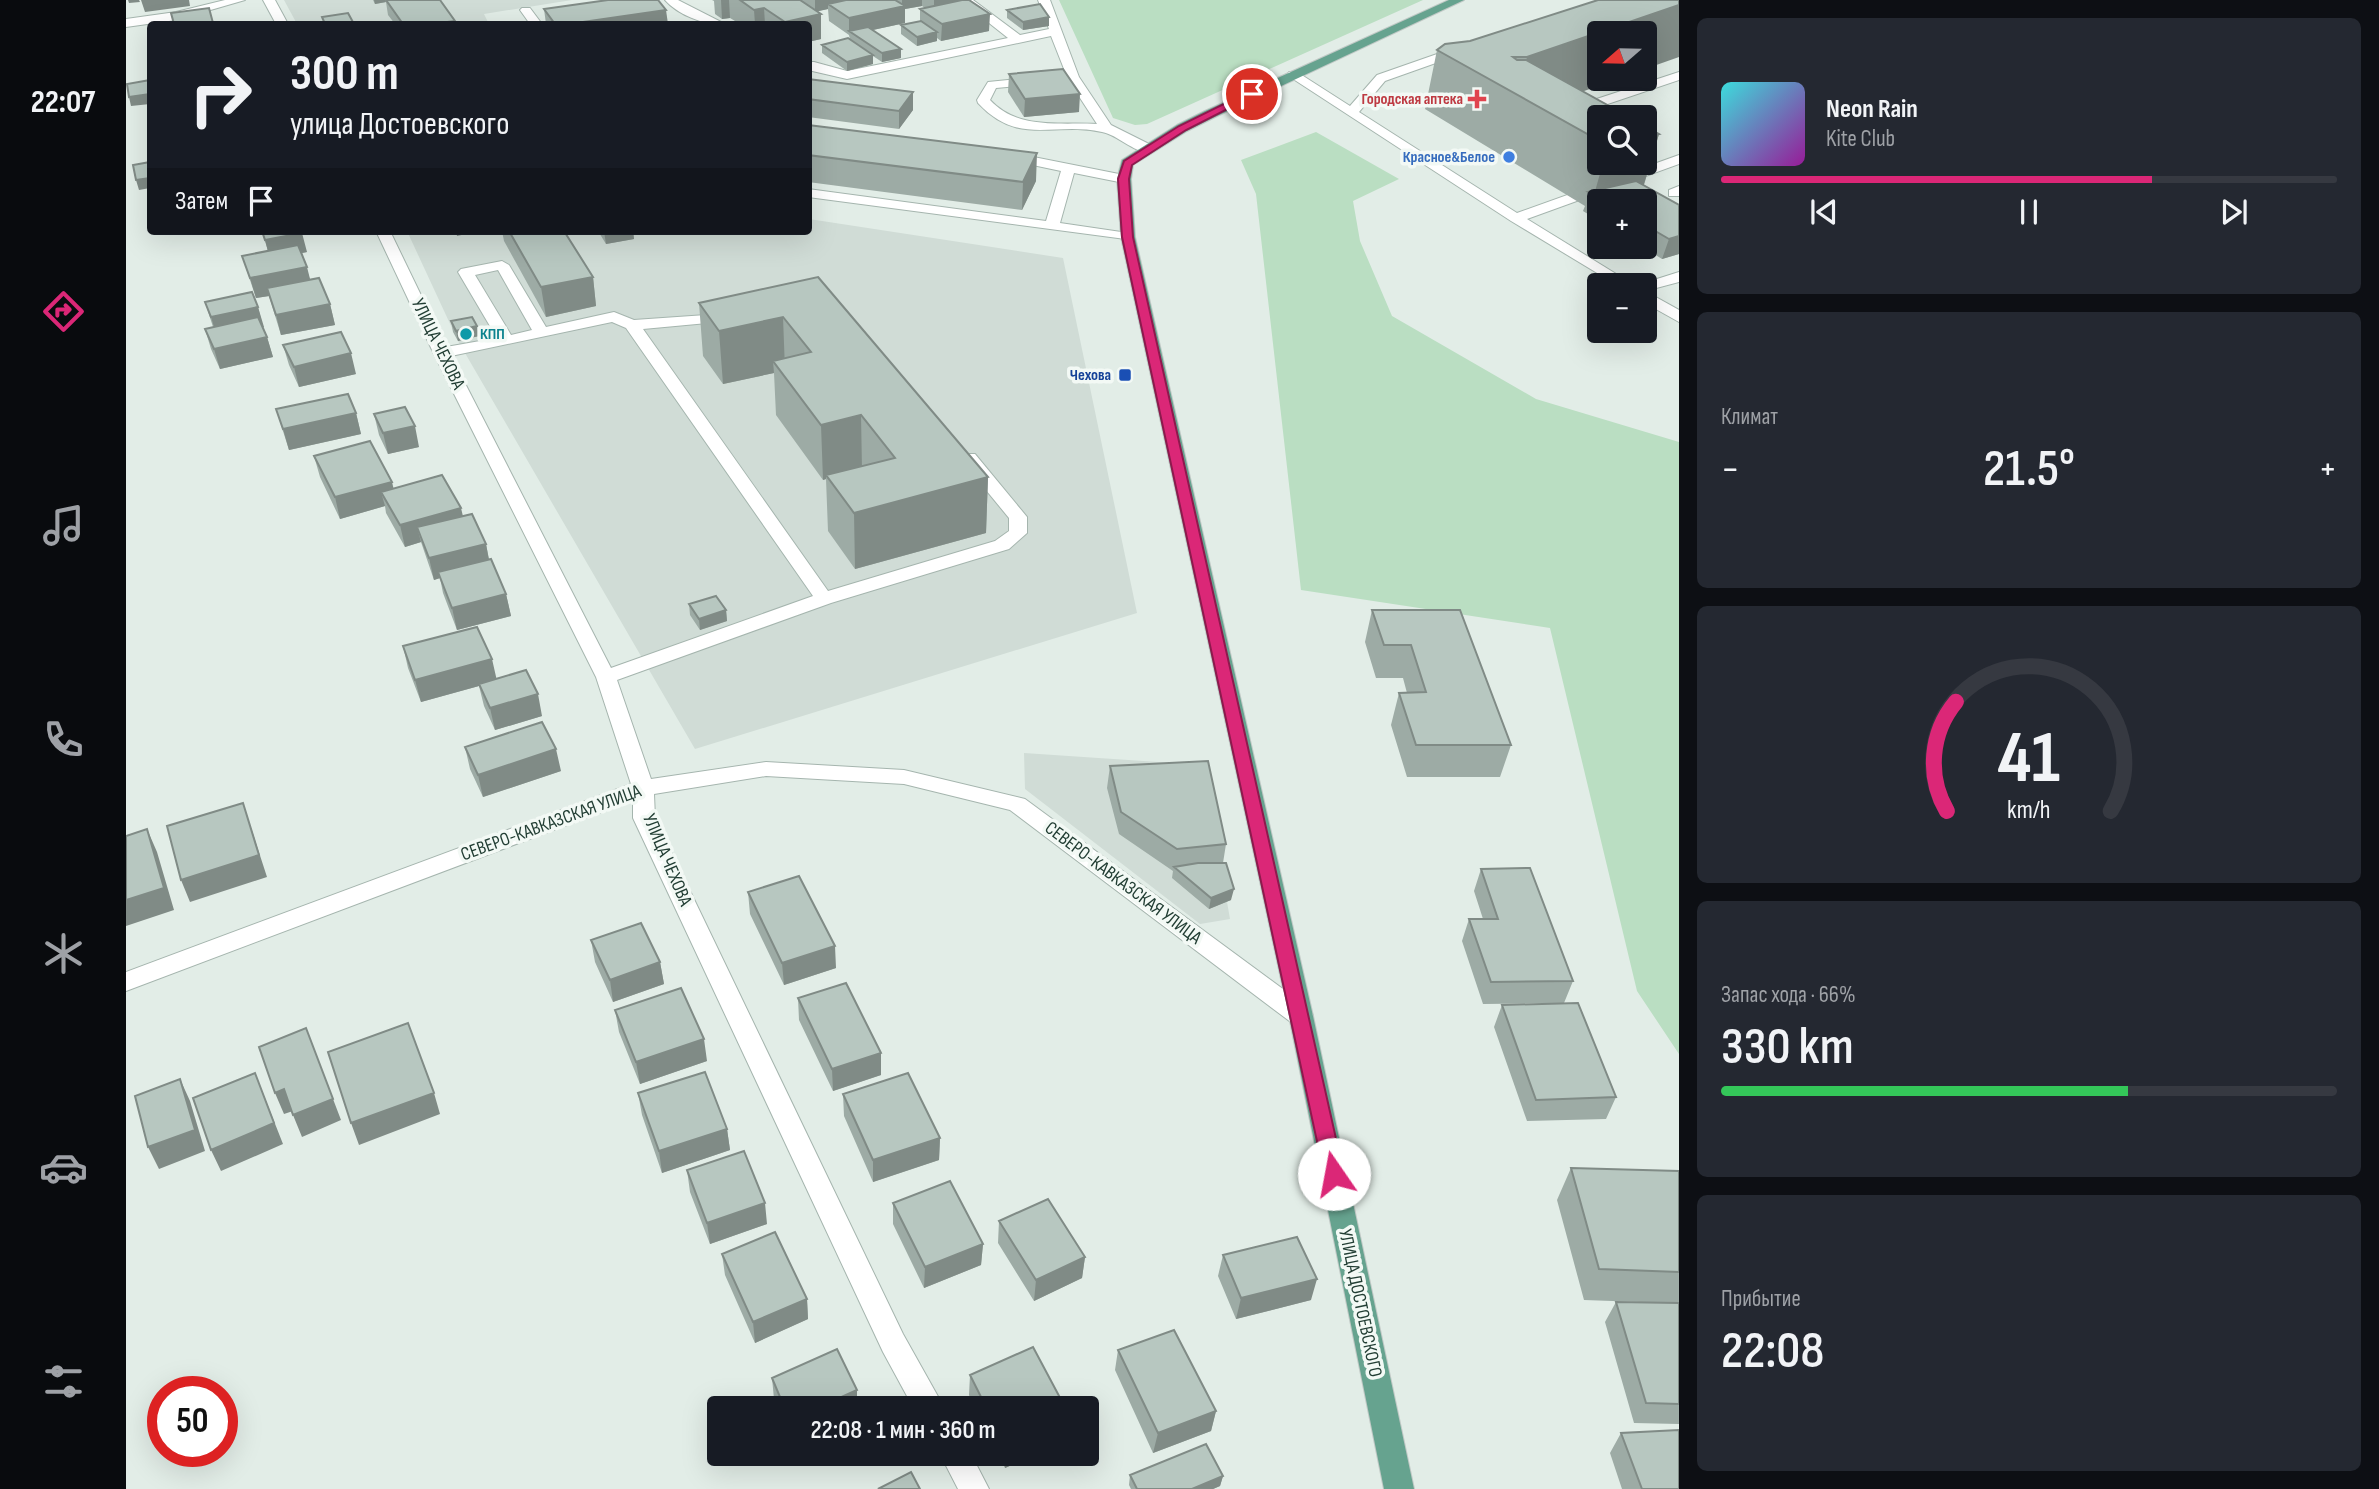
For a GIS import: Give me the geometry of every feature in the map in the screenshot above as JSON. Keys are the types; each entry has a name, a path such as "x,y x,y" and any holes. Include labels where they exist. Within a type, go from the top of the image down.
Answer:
{"main road":[{"path":"1124,179 1128,163 1182,128 1458,0"},
{"name":"УЛИЦА ДОСТОЕВСКОГО","path":"1124,179 1128,237 1301,1016 1399,1489"}],"street":[{"path":"126,23 176,16 239,0"},
{"path":"269,0 280,21"},
{"path":"671,0 676,5 712,21"},
{"path":"966,0 1018,39"},
{"path":"1044,0 1073,78 1106,128"},
{"path":"526,10 534,21"},
{"path":"812,66 846,75 1057,31"},
{"path":"1353,111 1381,78 1470,46"},
{"path":"1293,75 1607,273"},
{"path":"1592,105 1679,76"},
{"path":"1073,78 992,85 982,100 997,115 1018,125 1106,128 1148,149"},
{"path":"1587,107 1568,113 1569,121 1587,131"},
{"path":"995,154 1124,179"},
{"path":"1657,164 1679,159"},
{"path":"1052,226 1069,167"},
{"path":"1516,218 1625,175"},
{"path":"812,194 1128,237"},
{"name":"УЛИЦА ЧЕХОВА","path":"385,235 441,352 606,677 643,788 644,818 893,1343 923,1396"},
{"path":"507,341 466,272 502,265 541,333"},
{"path":"1657,283 1679,277"},
{"path":"1657,303 1679,317"},
{"path":"632,326 750,314"},
{"path":"441,352 507,341 614,317 632,326 824,598"},
{"path":"606,677 824,598 1002,545 1018,533 1018,517 957,444"},
{"name":"СЕВЕРО-КАВКАЗСКАЯ УЛИЦА","path":"126,982 643,788 766,769 904,777 1017,804 1301,1016"},
{"path":"962,1466 974,1489"}],"shaded area":[{"path":"284,0 572,0 484,14 488,21 295,21"},
{"path":"812,219 1063,258 1137,613 695,749 458,341 409,235 812,235"},
{"path":"1024,753 1203,765 1230,919 1200,924 1025,789"}],"green space":[{"path":"1059,0 1423,0 1147,124 1135,125 1113,118"},
{"path":"1316,132 1399,179 1353,201 1360,241 1392,316 1536,399 1679,442 1679,1054 1637,991 1550,628 1301,590 1256,194 1241,160"}],"building":[{"path":"386,0 440,0 455,21 401,21"},
{"path":"608,0 658,0 666,10 590,21 553,21 544,9"},
{"path":"740,0 800,0 821,14 784,21 764,8 754,10"},
{"path":"846,0 895,0 905,6 849,18 828,4"},
{"path":"969,0 990,14 942,24 920,9"},
{"path":"1598,0 1679,0 1679,5 1632,21 1587,21 1587,36 1527,57 1513,57 1526,60 1607,105 1587,105 1587,134 1437,50 1445,44 1470,41"},
{"path":"1040,4 1049,17 1023,22 1007,10"},
{"path":"209,8 212,21 173,21 171,13"},
{"path":"348,13 352,21 324,21 322,17"},
{"path":"921,21 937,32 917,37 901,25"},
{"path":"868,27 901,49 882,53 849,31"},
{"path":"848,38 873,55 847,62 822,45"},
{"path":"1063,69 1080,94 1025,99 1009,74"},
{"path":"812,79 913,92 899,111 812,100"},
{"path":"147,81 147,94 129,97 127,84"},
{"path":"812,125 1037,153 1023,182 812,156"},
{"path":"147,163 147,178 136,180 133,165"},
{"path":"1636,181 1650,189 1601,189"},
{"path":"1657,193 1679,205 1679,236 1669,239 1657,232"},
{"path":"263,235 291,235 265,240"},
{"path":"511,235 567,235 593,277 541,287"},
{"path":"298,245 307,267 250,278 242,256"},
{"path":"818,277 988,477 854,513 826,475 895,458 861,415 821,425 773,361 811,352 783,317 719,331 699,303"},
{"path":"319,278 330,304 276,315 267,288"},
{"path":"252,292 258,307 211,317 205,302"},
{"path":"258,317 267,337 214,349 205,329"},
{"path":"472,317 477,326 456,331 451,321"},
{"path":"341,332 351,353 294,367 283,345"},
{"path":"348,394 356,413 283,429 276,409"},
{"path":"405,407 415,426 383,433 374,414"},
{"path":"370,441 392,482 335,497 314,456"},
{"path":"442,475 461,508 400,525 381,492"},
{"path":"472,514 486,544 429,558 417,527"},
{"path":"491,559 506,594 452,608 438,572"},
{"path":"716,596 726,610 699,619 689,604"},
{"path":"1372,610 1460,610 1511,745 1416,745 1399,693 1426,692 1411,645 1384,645"},
{"path":"477,627 492,659 415,680 403,646"},
{"path":"526,670 538,694 490,708 479,684"},
{"path":"542,722 556,749 478,775 465,747"},
{"path":"1208,761 1226,844 1177,849 1121,812 1110,766"},
{"path":"243,803 259,855 181,880 167,826"},
{"path":"147,829 164,888 126,900 126,836"},
{"path":"1198,863 1226,863 1234,889 1211,898 1174,867"},
{"path":"1530,868 1573,981 1491,982 1469,919 1498,919 1481,869"},
{"path":"799,876 835,946 782,963 748,892"},
{"path":"641,923 660,962 610,980 591,940"},
{"path":"846,983 881,1053 832,1069 798,998"},
{"path":"681,988 704,1039 636,1062 615,1010"},
{"path":"1578,1003 1616,1097 1536,1100 1502,1005"},
{"path":"408,1023 434,1093 351,1123 328,1052"},
{"path":"306,1028 333,1099 293,1115 284,1089 275,1093 259,1047"},
{"path":"705,1072 727,1129 659,1151 638,1093"},
{"path":"255,1073 274,1123 211,1150 193,1098"},
{"path":"908,1073 940,1138 873,1160 843,1094"},
{"path":"180,1079 195,1130 148,1147 135,1096"},
{"path":"744,1151 765,1203 707,1223 687,1170"},
{"path":"1571,1168 1679,1171 1679,1272 1599,1269"},
{"path":"950,1181 983,1244 925,1267 893,1203"},
{"path":"1048,1199 1085,1257 1036,1280 999,1221"},
{"path":"775,1232 807,1299 753,1322 722,1254"},
{"path":"1297,1237 1317,1279 1241,1298 1223,1255"},
{"path":"1616,1302 1679,1303 1679,1404 1646,1403"},
{"path":"1174,1330 1216,1411 1158,1433 1118,1350"},
{"path":"1033,1347 1059,1396 980,1396 970,1375"},
{"path":"837,1349 857,1390 844,1396 780,1396 772,1378"},
{"path":"1679,1430 1679,1489 1642,1489 1621,1433"},
{"path":"1206,1444 1223,1476 1192,1489 1137,1489 1130,1475"},
{"path":"911,1472 920,1489 878,1489"}],"place":[{"name":"Городская аптека","path":"1477,99"},
{"name":"Красное&Белое","path":"1509,157"},
{"name":"КПП","path":"466,334"},
{"name":"Чехова","path":"1125,375"}],"route":[{"path":"1252,94 1182,128 1128,163 1124,179 1128,237 1334,1174"}]}
